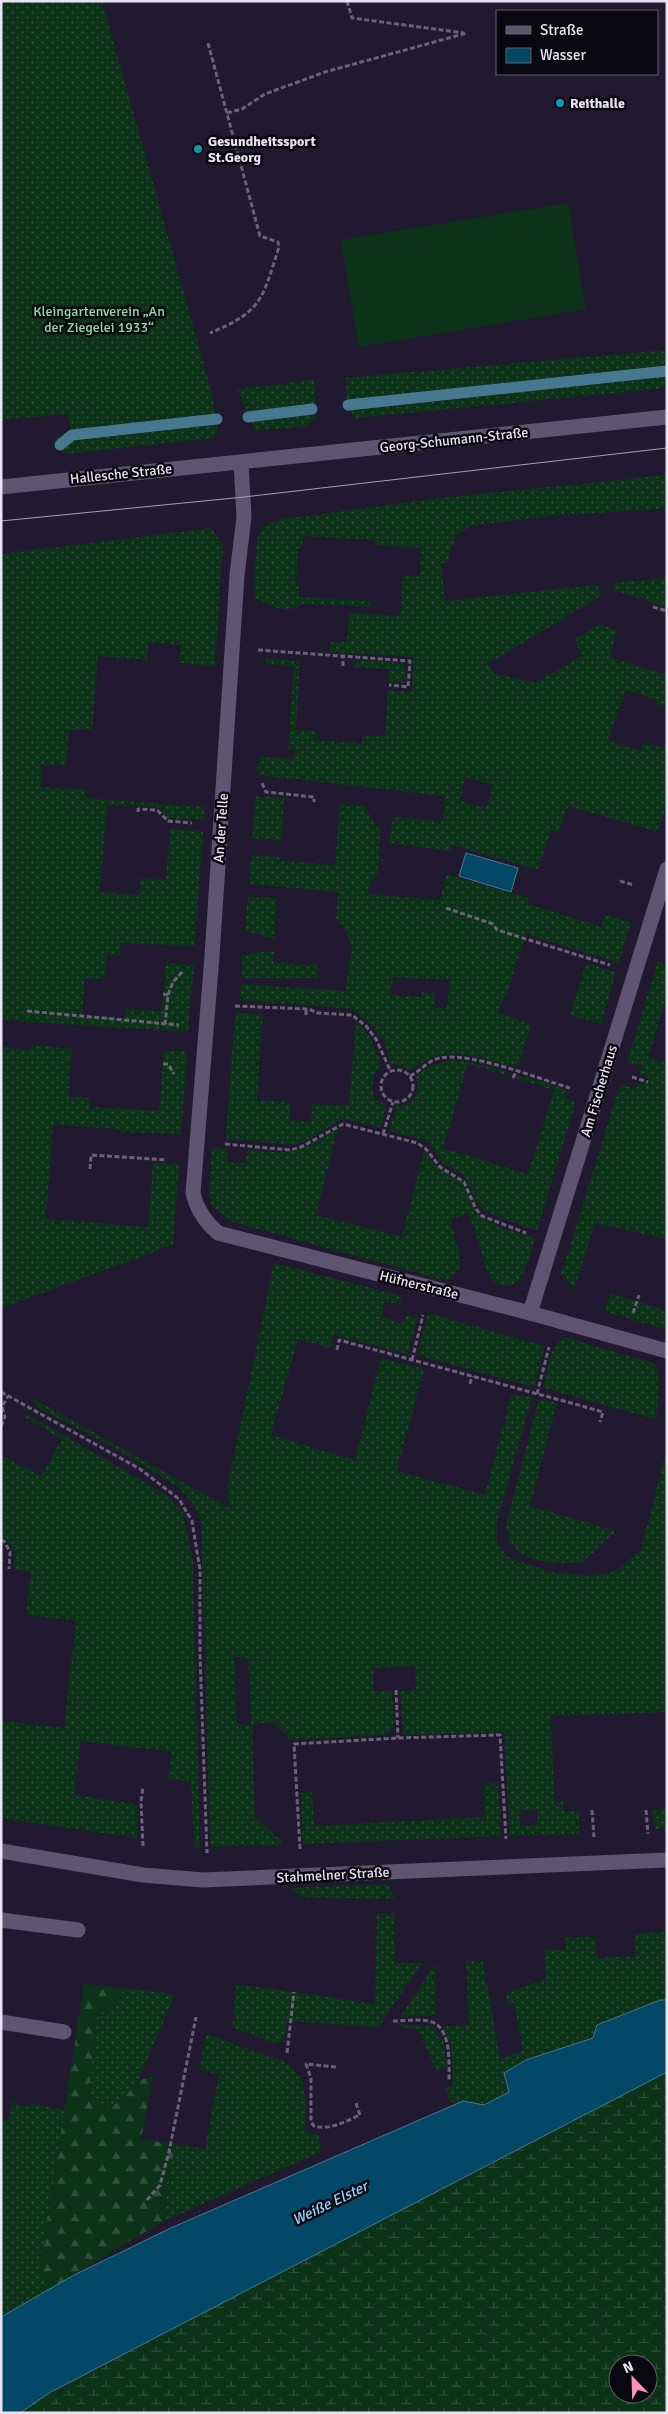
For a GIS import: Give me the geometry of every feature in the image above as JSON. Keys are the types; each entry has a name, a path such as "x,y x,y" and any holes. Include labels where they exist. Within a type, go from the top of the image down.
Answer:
{"street":[{"name":"Georg-Schumann-Straße","path":"241,462 667,417"},
{"name":"Hallesche Straße","path":"1,487 241,462"},
{"name":"An der Telle","path":"192,1193 207,1026 237,575 244,517 241,462"},
{"name":"Am Fischerhaus","path":"530,1313 667,869"},
{"name":"Hüfnerstraße","path":"192,1193 196,1205 206,1222 218,1234 530,1313 667,1351"},
{"name":"Stahmelner Straße","path":"1,1851 142,1875 203,1880 667,1860"},
{"path":"1,1920 78,1930"},
{"path":"1,2022 64,2032"}],"path":[{"path":"227,113 242,109 265,94 325,72 467,34 352,18 347,1"},
{"path":"208,43 260,236 278,242 279,247 259,302 245,316 210,334"},
{"path":"653,607 667,611"},
{"path":"233,648 410,661 408,687 389,685"},
{"path":"343,656 343,666"},
{"path":"262,783 266,792 314,797 314,802"},
{"path":"138,812 138,809 157,810 168,821 221,825"},
{"path":"446,908 492,924 497,930 635,972"},
{"path":"163,994 168,995 165,1024"},
{"path":"208,1004 306,1009 317,1013 352,1015 366,1026 376,1040 390,1070"},
{"path":"306,1009 306,1015"},
{"path":"27,1011 207,1026"},
{"path":"410,1076 431,1061 449,1058 476,1060 597,1097"},
{"path":"390,1070 401,1070 410,1076 413,1085 411,1095 403,1101 393,1102 384,1096 380,1087 383,1077 390,1070"},
{"path":"514,1078 516,1072"},
{"path":"638,1078 648,1082"},
{"path":"382,1134 393,1102"},
{"path":"197,1142 279,1151 302,1147 343,1124 417,1143 426,1149 440,1167 464,1182 476,1209 482,1216 495,1222"},
{"path":"90,1169 91,1155 195,1162"},
{"path":"631,1319 639,1295"},
{"path":"412,1360 422,1322"},
{"path":"336,1350 339,1340 472,1376 603,1412 600,1422"},
{"path":"537,1394 547,1355"},
{"path":"470,1384 472,1376"},
{"path":"1,1392 140,1469 180,1499 192,1521 200,1570 200,1654 207,1854"},
{"path":"1,1426 5,1417 2,1407 8,1396"},
{"path":"1,1541 10,1552 10,1570"},
{"path":"396,1690 398,1738"},
{"path":"300,1851 294,1744 500,1735 506,1845"},
{"path":"143,1787 141,1800 143,1846"},
{"path":"592,1810 594,1840"},
{"path":"646,1810 648,1837"},
{"path":"287,2053 294,1992"},
{"path":"147,2200 160,2185 170,2152 196,2017"},
{"path":"392,2021 430,2021 439,2028 448,2049 449,2080"},
{"path":"336,2067 306,2064 311,2078 311,2122 314,2126 320,2128 334,2126 360,2115 356,2103"}],"green space":[{"name":"Kleingartenverein „An der Ziegelei 1933“","path":"1,1 102,1 212,393 218,432 214,438 65,454 56,446 56,439 71,428 68,414 1,420"},
{"path":"568,203 586,309 359,347 341,240"},
{"path":"667,350 667,388 356,418 350,410 345,378"},
{"path":"314,380 316,417 308,426 256,431 237,389"},
{"path":"667,475 667,509 558,515 470,526 457,536 450,550 448,562 441,563 445,601 597,585 602,595 488,664 493,673 535,683 582,656 574,640 599,624 617,631 609,657 667,675 667,707 657,704 657,700 626,690 608,740 640,751 643,743 667,747 667,803 658,832 568,806 559,832 551,830 538,870 452,845 450,851 389,843 393,817 443,821 445,796 257,775 259,757 294,759 295,750 288,749 294,666 265,664 265,658 300,661 296,730 317,731 317,740 362,744 363,735 385,736 388,690 412,692 413,657 330,652 330,642 347,642 349,613 400,616 403,576 420,576 421,548 375,545 375,540 303,536 302,548 298,549 296,583 299,584 299,597 372,601 369,607 303,604 291,609 285,609 272,606 254,597 256,552 261,530 278,520 441,498","holes":["465,777 493,785 486,808 460,801"]},
{"path":"212,528 223,545 215,666 179,663 181,645 149,642 147,660 98,656 92,729 69,730 66,765 41,765 41,787 87,790 86,798 205,807 204,820 168,818 157,807 107,805 100,892 139,895 140,878 166,880 170,829 203,832 195,946 121,943 120,956 107,956 105,979 85,978 82,1015 125,1019 126,1009 162,1011 166,963 194,965 188,1032 1,1020 1,554"},
{"path":"667,578 667,607 614,590 613,583"},
{"path":"354,660 405,663 405,683 389,682 389,669 353,667"},
{"path":"256,796 297,799 297,801 284,800 281,840 252,838"},
{"path":"340,804 365,806 376,827 381,829 378,874 369,884 368,894 440,900 446,874 529,898 528,904 601,927 605,915 631,922 619,963 526,934 507,995 505,995 498,1012 531,1025 518,1066 510,1063 508,1066 471,1056 447,1054 424,1062 412,1070 391,1063 383,1040 373,1026 352,1009 240,1000 241,984 345,991 352,949 348,936 336,918 338,892 249,884 251,855 280,857 280,861 335,865","holes":["393,977 450,980 447,1008 435,1008 435,994 422,992 421,997 391,995"]},
{"path":"248,897 277,898 275,939 245,931"},
{"path":"258,952 274,952 273,962 317,965 317,978 242,978 243,955"},
{"path":"658,961 667,965 667,997 648,1057 667,1063 667,1239 595,1223 574,1291 566,1277 561,1274 620,1085 635,1089 637,1083 646,1086 649,1078 639,1075 642,1066 627,1062"},
{"path":"586,963 616,972 601,1024 570,1015"},
{"path":"235,1014 263,1015 257,1100 290,1102 289,1120 311,1122 312,1104 349,1106 356,1019 370,1037 381,1063 374,1076 373,1094 375,1099 386,1105 381,1128 345,1119 336,1122 310,1139 294,1145 229,1139 226,1136"},
{"path":"31,1045 72,1049 69,1097 90,1098 90,1107 159,1111 164,1051 187,1051 181,1134 120,1132 120,1129 53,1125 46,1219 148,1227 153,1163 179,1164 173,1245 1,1308 1,1047 30,1050"},
{"path":"460,1060 506,1071 505,1075 468,1064 443,1148 528,1174 554,1090 517,1079 518,1075 568,1090 565,1098 576,1102 537,1231 488,1213 479,1205 463,1174 443,1163 428,1141 389,1131 396,1107 407,1104 417,1094 418,1084 416,1077 436,1064"},
{"path":"338,1128 316,1215 402,1237 424,1150 434,1165 463,1183 476,1212 487,1221 505,1229 535,1238 527,1265 517,1283 506,1285 493,1281 486,1268 469,1213 451,1220 460,1259 460,1269 447,1281 232,1222 212,1206 209,1194 212,1148 228,1149 227,1162 246,1163 248,1149 276,1152 296,1150 314,1143"},
{"path":"274,1263 402,1296 400,1305 385,1301 381,1317 403,1323 406,1316 418,1318 408,1354 334,1335 330,1348 298,1339 271,1435 355,1460 381,1358 424,1369 397,1471 485,1495 511,1395 532,1397 497,1522 497,1542 508,1557 550,1572 591,1576 614,1572 641,1550 667,1449 667,1712 551,1716 554,1801 563,1801 563,1811 579,1811 580,1834 510,1836 504,1732 403,1735 400,1691 416,1690 415,1666 373,1668 374,1691 392,1691 394,1727 385,1735 291,1740 273,1722 252,1724 255,1818 282,1841 282,1845 210,1847 201,1520 192,1502 178,1487 123,1453 39,1408 32,1398 229,1508 228,1484","holes":["235,1657 248,1658 251,1724 237,1724","520,1810 537,1810 538,1825 521,1826"]},
{"path":"611,1293 667,1311 667,1330 604,1311"},
{"path":"428,1313 545,1346 534,1387 417,1355"},
{"path":"563,1337 656,1364 658,1405 655,1419 543,1388 553,1348"},
{"path":"539,1399 557,1403 530,1506 616,1531 583,1562 564,1563 532,1559 516,1549 508,1535 506,1525"},
{"path":"27,1414 166,1495 183,1513 193,1560 200,1847 194,1847 191,1782 168,1779 172,1752 81,1741 74,1795 137,1804 137,1838 1,1818 1,1721 64,1728 76,1621 26,1615 31,1572 14,1569 15,1552 6,1538 1,1537 2,1455 41,1476 62,1439 24,1417"},
{"path":"498,1783 501,1836 303,1844 301,1793 312,1792 314,1826 485,1817 483,1784"},
{"path":"667,1809 667,1829 654,1829 653,1810"},
{"path":"388,1884 395,1899 301,1897 290,1888"},
{"path":"394,1913 395,1963 422,1963 379,2027 287,2021 285,2038 281,2042 275,2043 232,2028 236,1984 375,2004 377,1914"},
{"path":"667,1932 667,2000 660,2000 597,2025 593,2038 526,2060 504,2073 510,2092 484,2105 450,2102 445,2089 453,2085 452,2055 449,2041 442,2027 469,2025 466,1961 483,1961 500,2059 523,2051 514,2003 507,2003 506,1994 546,1978 544,1950 565,1950 565,1938 596,1937 597,1958 635,1956 634,1934"},
{"path":"436,1963 436,2016 400,2017"},
{"path":"84,1984 123,1988 120,1996 96,2018 90,2100 102,2110 122,2101 138,2081 153,2076 141,2139 175,2144 162,2222 47,2291 40,2268"},
{"path":"123,1988 175,1994 138,2081 122,2101 102,2110 90,2100 96,2018 120,1997"},
{"path":"401,2024 433,2026 444,2043 447,2067 437,2072 417,2028 399,2027"},
{"path":"206,2034 283,2061 292,2068 298,2075 304,2091 305,2131 311,2134 319,2134 321,2152 162,2222 175,2144 205,2149 219,2074 199,2070"},
{"path":"667,2072 667,2413 20,2413 49,2393"},
{"path":"11,2103 29,2107 30,2103 65,2110 40,2268 47,2291 1,2317 1,2119 8,2120"}],"water":[{"path":"466,853 518,868 511,892 459,876"},
{"name":"Weiße Elster","path":"660,2000 667,2000 667,2072 49,2393 20,2413 1,2413 1,2317 74,2275 173,2227 463,2101 484,2105 509,2092 504,2073 526,2060 593,2038 597,2025"}],"waterway":[{"path":"348,405 667,371"},
{"path":"248,417 312,409"},
{"path":"60,445 72,435 217,419"}],"tram line":[{"path":"1,521 244,497 667,448"}],"place":[{"name":"Reithalle","path":"560,103"},
{"name":"Gesundheitssport St.Georg","path":"198,149"}]}
